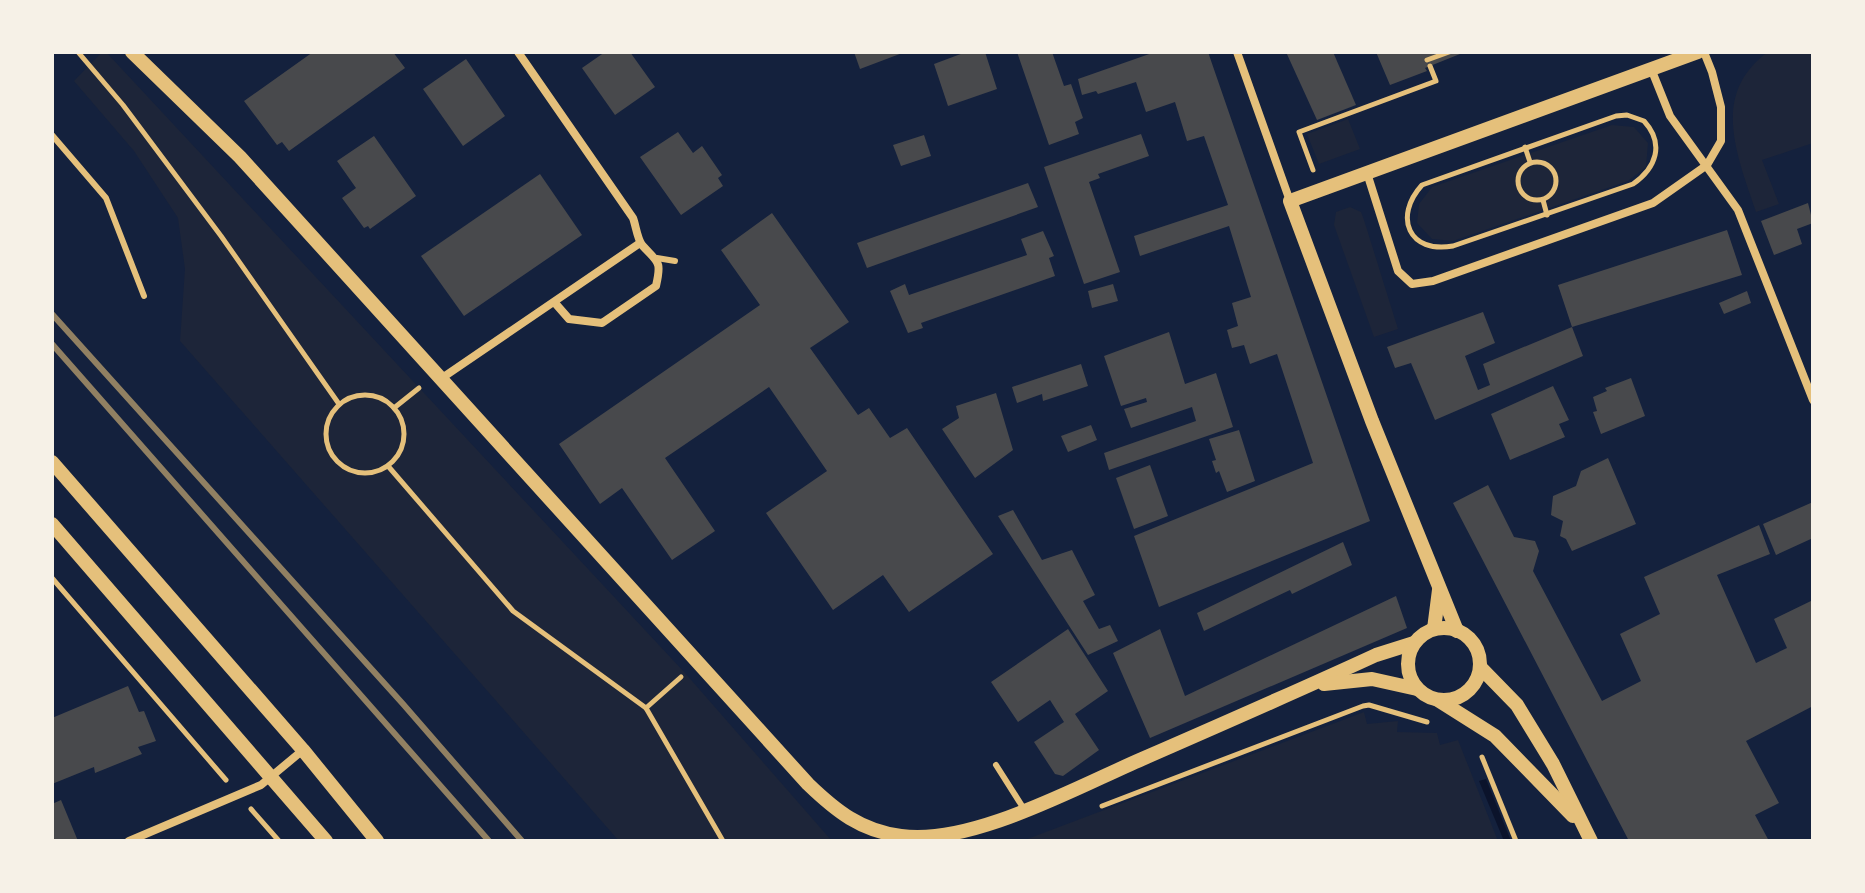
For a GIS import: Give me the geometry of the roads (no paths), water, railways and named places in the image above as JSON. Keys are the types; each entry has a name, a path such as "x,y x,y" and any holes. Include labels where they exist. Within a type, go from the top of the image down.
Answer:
{"street":[{"path":"132,52 240,157 837,812 870,828 901,836 946,836 968,832 1376,655 1414,643 1434,629 1446,628 1467,636 1474,645 1480,667 1517,705 1553,764 1588,835"},
{"path":"518,52 633,218 640,243 657,258 660,269 656,286 602,323 569,319 555,303"},
{"path":"1237,52 1372,421 1457,631"},
{"path":"1290,201 1367,173 1652,71 1701,52 1712,72 1721,107 1721,141 1707,165 1653,203 1433,281 1412,284 1398,271 1367,173"},
{"path":"1652,71 1670,116 1738,210 1813,400"},
{"path":"442,378 640,243"},
{"path":"54,469 303,750 377,841"},
{"path":"52,524 326,841"},
{"path":"1434,629 1439,585"},
{"path":"1414,643 1407,667 1417,689"},
{"path":"1438,700 1461,696 1471,688 1480,667"},
{"path":"1311,685 1372,679 1417,689 1438,700 1495,736 1539,779 1588,835"},
{"path":"129,841 239,795 271,778 303,750"}],"lane":[{"path":"52,135 106,198 144,296"},
{"path":"657,258 675,261"},
{"path":"996,765 1024,810"}],"railway":[{"path":"52,314 522,841"},
{"path":"52,344 489,841"}]}
